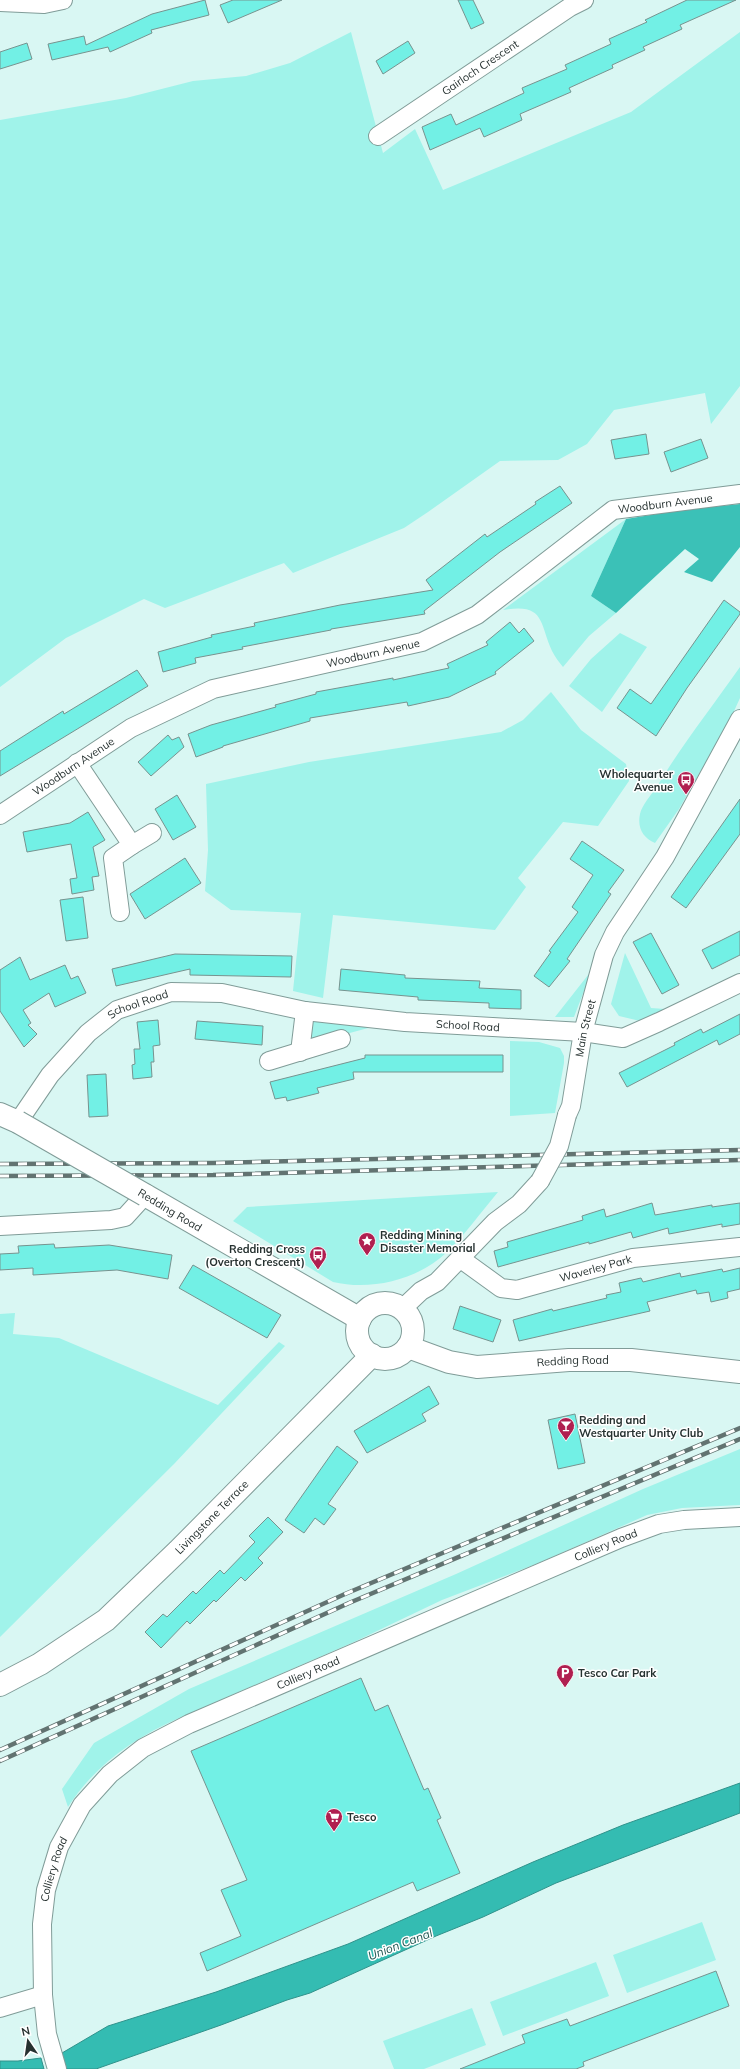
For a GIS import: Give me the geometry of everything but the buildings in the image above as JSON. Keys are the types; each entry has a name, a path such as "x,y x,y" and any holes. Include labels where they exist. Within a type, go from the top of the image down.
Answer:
{"main road":[{"name":"Redding Road","path":"9,1118 360,1319"},
{"path":"385,1302 402,1308 409,1315 412,1324 413,1334 408,1347 398,1356 389,1359 372,1356 364,1350 359,1342 357,1333 360,1319 367,1309 376,1304 385,1302"},
{"name":"Redding Road","path":"408,1347 449,1362 477,1367 569,1360 631,1360 740,1372"},
{"name":"Livingstone Terrace","path":"0,1685 40,1664 106,1620 178,1551 372,1356"}],"street":[{"path":"0,2 44,4 63,0"},
{"name":"Gairloch Crescent","path":"378,136 570,7 584,0"},
{"name":"Woodburn Avenue","path":"0,815 131,728 213,689 422,642 477,615 613,510 740,494"},
{"name":"Main Street","path":"402,1308 421,1291 437,1282 461,1259 495,1222 519,1204 540,1181 559,1146 567,1116 583,1032 604,955 615,932 672,845 740,719"},
{"path":"77,763 132,845"},
{"path":"120,912 113,858 152,833"},
{"path":"583,1032 623,1038 740,983"},
{"name":"School Road","path":"9,1118 88,1033 117,1010 171,992 222,993 305,1011 405,1022 583,1032"},
{"path":"300,1052 305,1011"},
{"path":"269,1061 341,1039"},
{"path":"0,1226 49,1224 125,1217 145,1195"},
{"name":"Waverley Park","path":"461,1259 501,1288 517,1290 633,1258 740,1247"},
{"name":"Colliery Road","path":"43,1995 42,1924 46,1890 59,1847 82,1805 110,1774 143,1748 189,1724 621,1538 659,1524 684,1520 740,1517"},
{"path":"0,2008 43,1995 47,2037 57,2069"}],"shaded area":[{"path":"351,32 383,153 415,129 443,190 631,112 740,32 740,386 711,424 705,393 614,410 587,444 558,460 500,461 404,528 293,573 284,563 165,608 144,599 66,638 0,687 0,120 126,98 193,81 246,76 290,63"},
{"path":"740,504 740,547 712,582 684,572 699,559 685,549 616,613 591,596 626,519 681,510"},
{"path":"626,519 591,596 616,613 589,636 563,667 553,653 542,623 534,612 527,609 503,610"},
{"path":"620,633 647,647 602,712 569,686 591,659"},
{"path":"740,667 740,698 730,720 679,809 655,843 644,835 640,828 639,819 643,807 686,742"},
{"path":"551,692 581,730 626,764 629,781 598,826 563,822 518,878 526,887 495,930 333,915 323,998 293,991 301,913 231,910 205,891 208,850 206,784 309,762 501,732 523,720"},
{"path":"625,953 651,1008 665,1009 640,1021 619,1016 611,1004"},
{"path":"592,970 574,1017 555,1017"},
{"path":"318,1018 372,1027 331,1038 308,1038 305,1025"},
{"path":"510,1041 539,1042 560,1048 564,1056 564,1063 555,1113 510,1116"},
{"path":"498,1192 460,1239 446,1253 421,1270 408,1276 378,1284 363,1285 333,1282 233,1221 247,1207"},
{"path":"15,1313 13,1334 59,1338 218,1405 279,1342 285,1346 174,1464 0,1637 0,1314"},
{"path":"740,1449 740,1505 682,1508 647,1515 541,1562 442,1600 354,1642 179,1718 146,1734 117,1754 90,1778 68,1807 62,1789 94,1743 189,1689 456,1574 643,1489"},
{"path":"702,1922 716,1960 627,1993 613,1955"},
{"path":"596,1962 609,1996 503,2036 490,2002"},
{"path":"472,2008 486,2045 424,2069 394,2069 383,2041"}],"water":[{"name":"Union Canal","path":"740,1783 740,1813 556,1883 483,1917 436,1936 310,1993 96,2069 65,2069 62,2053 108,2026 216,1992 348,1944 533,1862 623,1825"},
{"path":"41,2058 44,2069 0,2069 0,2061 18,2061"}],"railway":[{"path":"0,1164 213,1163 740,1150"},
{"path":"0,1176 213,1175 740,1160"},
{"path":"0,1750 345,1594 740,1428"},
{"path":"0,1761 349,1603 740,1439"}],"place":[{"name":"Wholequarter Avenue","path":"686,795"},
{"name":"Redding Mining Disaster Memorial","path":"367,1256"},
{"name":"Redding Cross (Overton Crescent)","path":"318,1270"},
{"name":"Redding and Westquarter Unity Club","path":"566,1441"},
{"name":"Tesco Car Park","path":"565,1688"},
{"name":"Tesco","path":"334,1832"}]}
